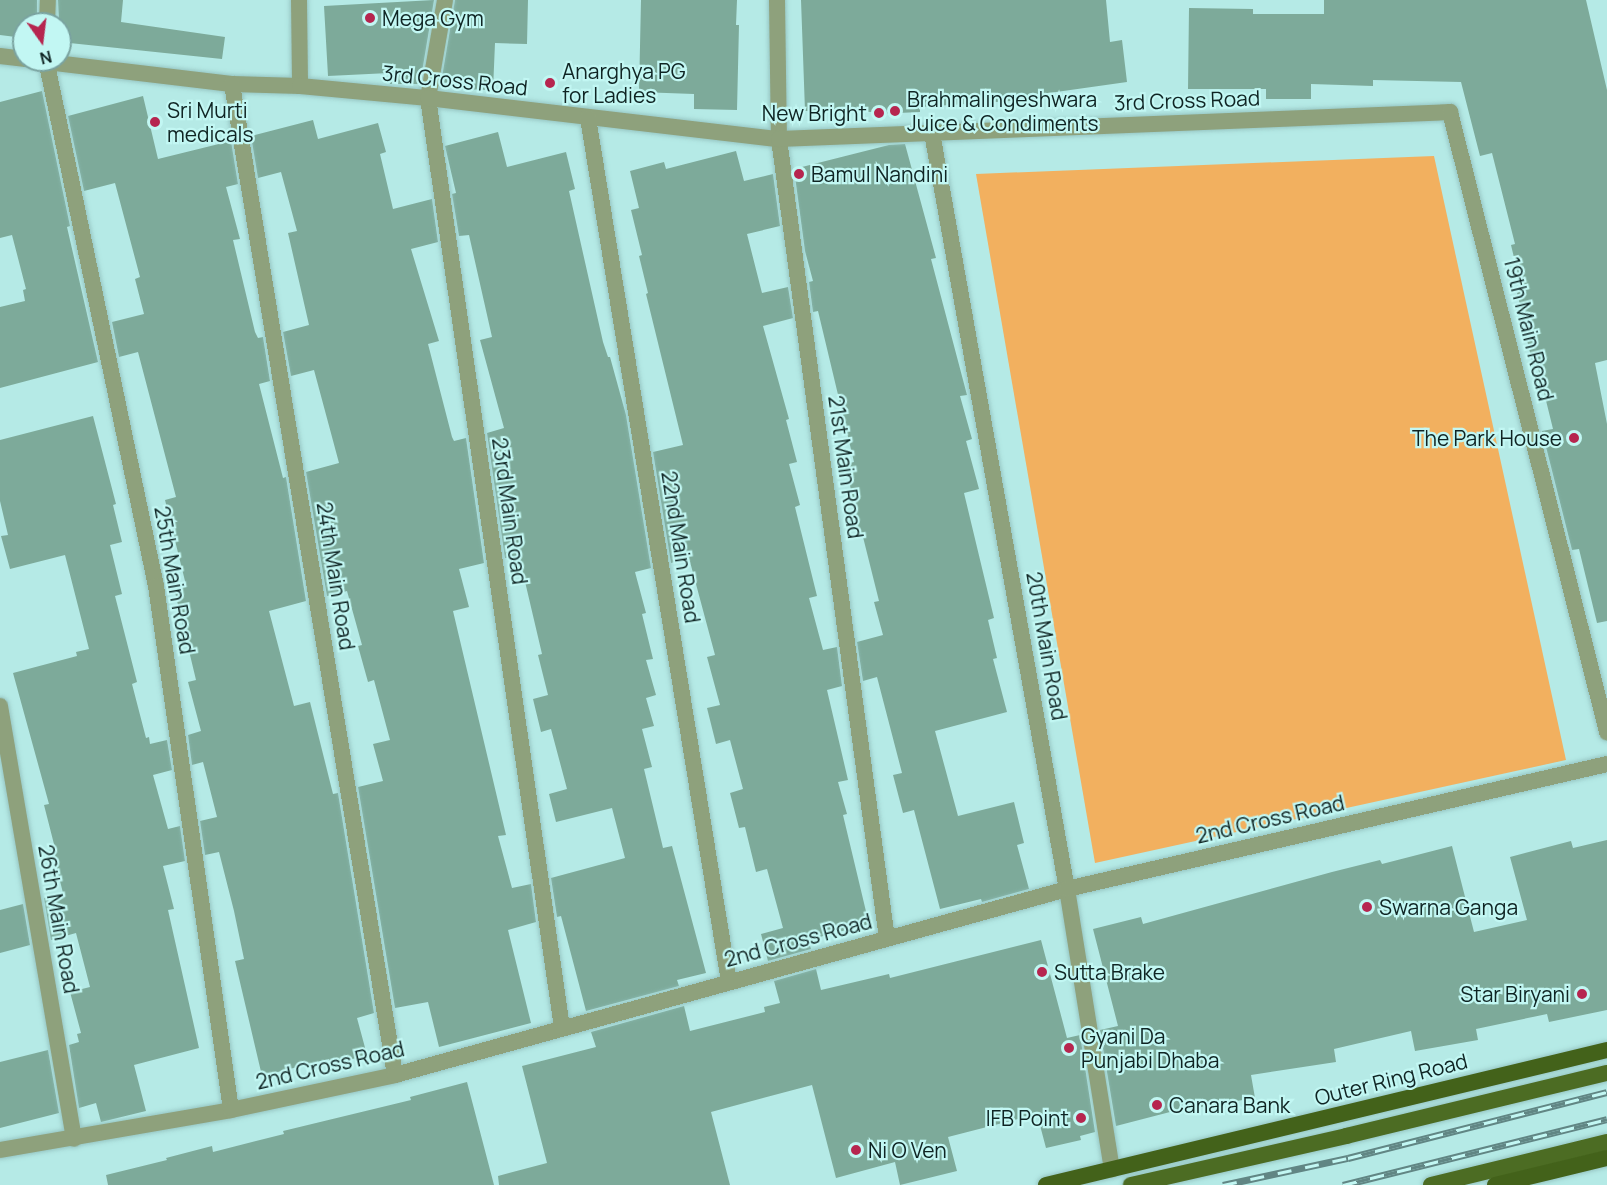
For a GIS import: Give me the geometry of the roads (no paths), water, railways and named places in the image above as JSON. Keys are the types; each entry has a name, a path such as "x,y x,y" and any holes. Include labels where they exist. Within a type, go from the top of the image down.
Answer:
{"highway":[{"name":"Outer Ring Road","path":"1046,1185 1607,1050"},
{"path":"1494,1185 1607,1158"}],"main road":[{"path":"1131,1185 1607,1073"},
{"path":"1431,1185 1607,1142"}],"street":[{"path":"299,0 300,86"},
{"name":"23rd Main Road","path":"445,0 428,98 562,1028"},
{"name":"21st Main Road","path":"777,0 779,139 887,939"},
{"name":"3rd Cross Road","path":"72,65 232,84 300,86 428,98 779,139 1450,112"},
{"name":"25th Main Road","path":"42,72 156,586 231,1110"},
{"name":"24th Main Road","path":"232,84 395,1075"},
{"name":"19th Main Road","path":"1450,112 1607,732"},
{"name":"22nd Main Road","path":"588,118 729,982"},
{"name":"20th Main Road","path":"932,133 1067,889 1112,1169"},
{"name":"26th Main Road","path":"0,706 74,1139"},
{"name":"2nd Cross Road","path":"0,1150 231,1110 395,1075 1067,889 1607,764"}],"railway":[{"path":"1223,1185 1348,1158 1607,1092"},
{"path":"1343,1185 1607,1119"}],"place":[{"name":"Mega Gym","path":"370,18"},
{"name":"Anarghya PG for Ladies","path":"550,83"},
{"name":"Brahmalingeshwara Juice & Condiments","path":"895,111"},
{"name":"New Bright","path":"879,113"},
{"name":"Sri Murti medicals","path":"155,122"},
{"name":"Bamul Nandini","path":"799,174"},
{"name":"The Park House","path":"1574,438"},
{"name":"Swarna Ganga","path":"1367,907"},
{"name":"Sutta Brake","path":"1042,972"},
{"name":"Star Biryani","path":"1582,994"},
{"name":"Gyani Da Punjabi Dhaba","path":"1069,1048"},
{"name":"Canara Bank","path":"1157,1105"},
{"name":"IFB Point","path":"1081,1118"},
{"name":"Ni O Ven","path":"856,1150"}]}
